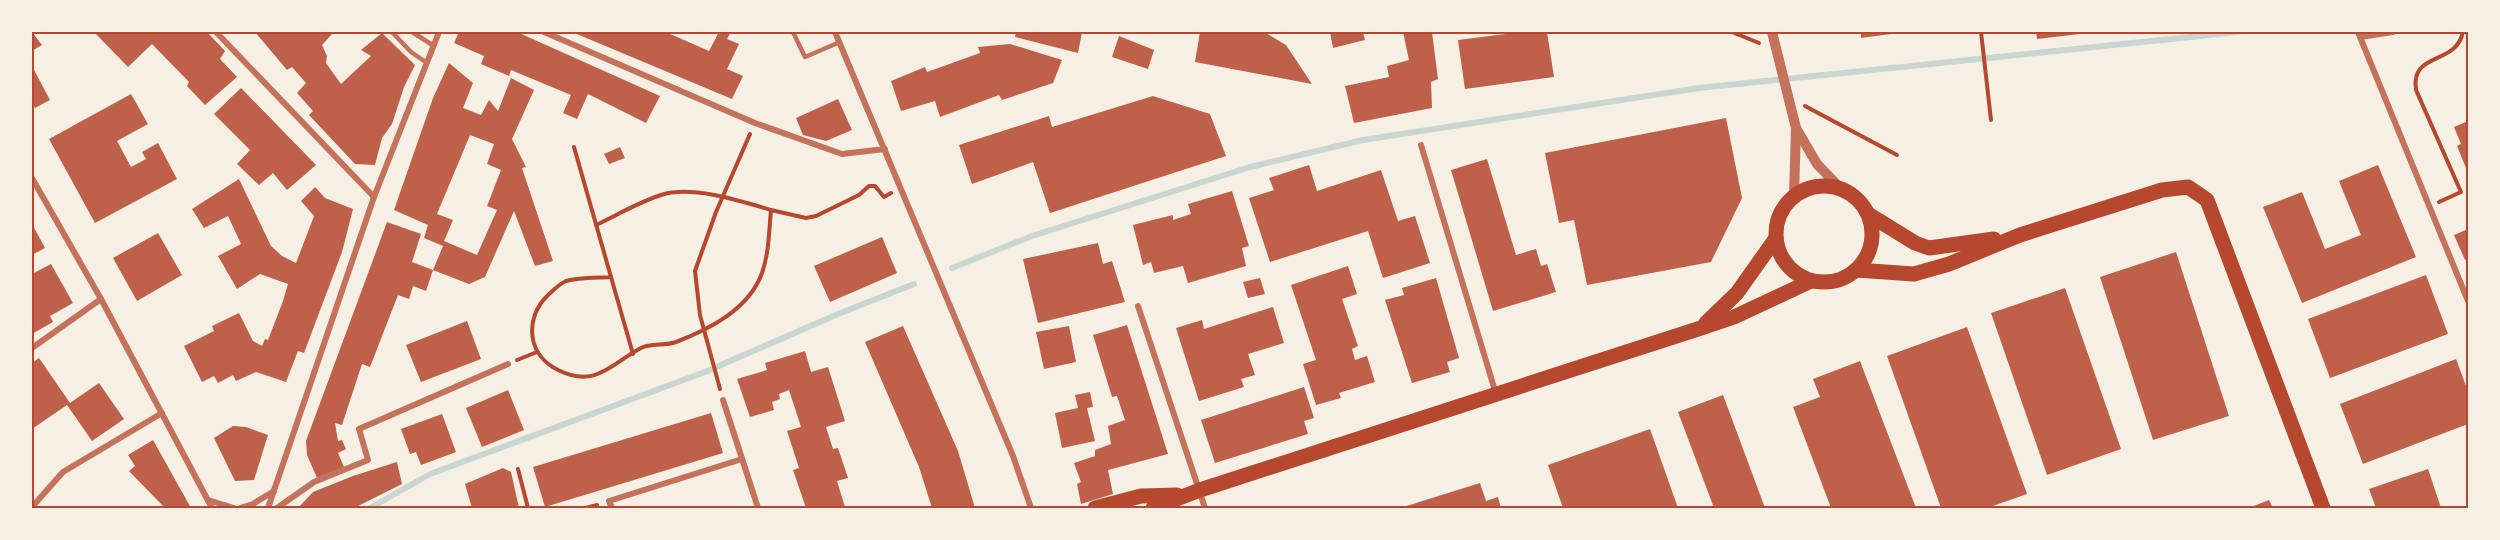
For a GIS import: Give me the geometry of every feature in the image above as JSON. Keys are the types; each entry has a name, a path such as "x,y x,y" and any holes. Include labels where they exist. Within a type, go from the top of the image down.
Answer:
{"main road":[{"path":"1701,328 1737,293 1776,238 1780,214 1794,196 1809,188 1825,186 1842,189 1861,203 1868,214 1872,229 1871,244 1866,258 1856,270 1835,281 1811,281 1800,276 1783,260 1776,238"},
{"path":"1856,270 1914,274 1949,264 2020,235 2162,190 2188,187 2207,200 2323,508"},
{"path":"1868,214 1915,243 1929,248 2020,235"},
{"path":"1153,508 1734,317 1811,281"},
{"path":"1095,508 1137,497 1196,492"},
{"path":"1126,508 1167,495"}],"street":[{"path":"216,32 374,197"},
{"path":"268,508 374,197 439,32"},
{"path":"544,32 755,123 842,154 885,149"},
{"path":"836,32 1013,456 1031,508"},
{"path":"1772,32 1796,128 1794,196"},
{"path":"2393,32 2359,34 2469,301"},
{"path":"1796,128 1817,164 1842,189"},
{"path":"1421,145 1496,394"},
{"path":"32,178 101,299 212,508"},
{"path":"32,348 101,299"},
{"path":"1138,306 1196,492 1204,508"},
{"path":"277,508 315,482 368,460 359,429 508,364"},
{"path":"723,400 758,508"},
{"path":"32,507 63,471 162,413"},
{"path":"612,508 609,501 742,459"},
{"path":"240,508 253,504 274,491"},
{"path":"208,500 234,508"}],"lane":[{"path":"392,32 411,52 428,63"},
{"path":"412,32 434,46"},
{"path":"793,32 805,57 840,42"}],"path":[{"path":"1732,32 1776,49"},
{"path":"1981,32 1990,120"},
{"path":"2430,207 2460,192 2416,90 2415,78 2424,64 2452,52 2461,40 2463,32"},
{"path":"1789,96 1897,155"},
{"path":"716,376 703,330 695,271 723,196 755,123"},
{"path":"574,147 633,354"},
{"path":"596,225 660,195 673,192 723,196 806,218 816,216 859,195 869,186 875,186 884,197 902,189"},
{"path":"611,277 567,281 541,302 536,309 532,327 537,352 547,363 573,375 594,375 615,367 644,347 671,344 703,330 734,312 746,300 762,275 767,255 771,210"},
{"path":"508,364 537,352"},
{"path":"518,469 528,508"}],"building":[{"path":"32,32 42,45 32,51"},
{"path":"94,32 207,32 225,51 220,59 237,77 205,105 187,86 189,82 152,44 128,67"},
{"path":"255,32 334,32 322,45 327,56 326,63 341,84 371,56 361,50 382,33 415,65 404,87 392,124 382,138 375,165 355,164 309,115 313,111 297,93 306,83 292,67 287,70"},
{"path":"459,32 517,32 660,96 646,123 588,94 577,119 563,113 571,95 511,70 509,76 481,64 484,56 454,43"},
{"path":"572,32 669,32 709,51 719,32 731,32 727,39 739,44 727,69 743,76 732,99"},
{"path":"1016,32 1082,32 1078,53 1015,37"},
{"path":"1200,32 1264,32 1286,45 1312,84 1195,62"},
{"path":"1330,32 1363,32 1365,40 1333,48"},
{"path":"1403,32 1432,32 1438,79 1431,82 1432,108 1354,123 1345,86 1389,77 1387,66 1409,60"},
{"path":"1522,32 1547,32 1554,77 1465,89 1458,40"},
{"path":"1861,32 1898,32 1898,33 1861,38"},
{"path":"2036,32 2088,32 2088,33 2037,39"},
{"path":"1119,36 1154,50 1148,69 1112,57"},
{"path":"1010,44 1062,60 1053,83 1002,100 999,95 940,117 935,101 901,111 891,81 925,67 927,72 980,53 978,47"},
{"path":"449,63 473,83 463,108 481,115 489,100 498,111 511,78 534,90 512,139 526,167 522,168 553,261 535,266 514,211 485,277 469,284 433,270 443,246 424,238 428,225 394,210 433,98","holes":["470,135 494,144 487,164 501,170 487,206 497,210 477,255 444,241 453,220 437,214"]},
{"path":"32,66 50,100 35,108 32,102"},
{"path":"241,88 316,165 287,190 273,173 259,185 237,164 250,150 214,114"},
{"path":"131,94 148,124 117,141 131,167 146,159 142,152 158,143 177,179 95,223 49,139"},
{"path":"1153,96 1210,114 1226,156 1050,213 1033,162 972,184 959,145 1049,116 1052,127"},
{"path":"838,99 852,130 826,141 803,135 796,118"},
{"path":"1726,118 1742,198 1711,262 1587,285 1574,220 1559,223 1545,153"},
{"path":"2468,121 2468,173 2457,146 2461,144 2454,127"},
{"path":"620,147 625,158 609,164 604,154"},
{"path":"1487,159 1516,255 1536,249 1541,266 1547,264 1556,292 1493,311 1451,170"},
{"path":"1309,165 1317,191 1381,170 1398,221 1415,216 1430,263 1383,278 1368,231 1270,262 1249,198 1274,190 1269,178"},
{"path":"2378,165 2416,257 2302,303 2263,207 2302,192 2325,249 2361,235 2339,181"},
{"path":"239,179 271,246 282,256 296,263 314,216 301,201 315,187 325,198 353,209 342,252 304,353 298,351 286,382 256,372 236,381 233,375 218,383 214,376 202,382 184,346 214,331 212,326 239,313 253,341 262,346 265,339 268,340 283,301 288,284 260,274 237,289 218,256 241,244 228,216 204,228 192,209"},
{"path":"1232,191 1249,246 1242,248 1246,266 1188,283 1183,266 1154,273 1151,262 1143,265 1133,225 1173,215 1173,220 1191,214 1188,204"},
{"path":"387,222 421,234 412,262 433,270 426,291 413,286 409,299 398,295 370,367 362,364 342,425 335,423 338,441 342,440 346,449 338,453 344,467 317,478 307,455 306,441"},
{"path":"32,224 45,248 32,255"},
{"path":"2468,229 2468,259 2465,260 2454,235"},
{"path":"158,233 182,275 137,301 113,258"},
{"path":"882,237 897,273 830,302 814,266"},
{"path":"1098,243 1103,264 1112,261 1125,302 1038,323 1023,259"},
{"path":"2176,252 2229,416 2153,440 2100,277"},
{"path":"51,264 73,303 50,316 53,322 32,334 32,274"},
{"path":"1348,266 1357,294 1342,299 1358,346 1352,349 1355,360 1367,356 1375,382 1339,393 1341,398 1316,405 1303,364 1316,360 1291,285"},
{"path":"2426,275 2448,334 2330,378 2308,319"},
{"path":"1260,278 1265,294 1248,298 1243,282"},
{"path":"1436,278 1459,358 1447,362 1450,372 1412,383 1385,300 1404,295 1402,288"},
{"path":"2065,288 2121,449 2047,475 1991,313"},
{"path":"1273,307 1284,343 1248,354 1255,375 1241,379 1244,387 1199,401 1176,328 1202,320 1204,329"},
{"path":"467,321 481,359 421,382 406,345"},
{"path":"1127,325 1168,454 1108,470 1113,494 1081,504 1077,484 1081,482 1074,463 1095,456 1095,450 1111,444 1108,426 1125,420 1117,396 1112,397 1093,335"},
{"path":"903,326 958,451 975,508 932,508 919,467 865,342"},
{"path":"1069,326 1076,362 1044,369 1036,332"},
{"path":"1967,327 2027,494 1987,508 1941,508 1887,356"},
{"path":"805,351 811,372 828,367 845,421 826,427 833,449 838,448 848,478 837,481 845,507 806,508 793,470 799,468 787,431 801,427 789,390 779,394 780,399 772,402 774,410 750,417 737,379 767,370 765,363"},
{"path":"39,358 70,403 99,383 124,419 92,441 67,405 32,429 32,363"},
{"path":"2456,359 2468,391 2468,424 2363,464 2340,404"},
{"path":"1860,361 1916,508 1831,508 1793,407 1820,397 1813,379"},
{"path":"1304,387 1314,418 1304,421 1308,434 1215,463 1201,420"},
{"path":"508,390 524,430 482,447 466,408"},
{"path":"1090,392 1093,407 1087,408 1095,441 1062,448 1055,413 1078,408 1075,395"},
{"path":"1723,395 1765,508 1714,508 1678,412"},
{"path":"711,413 723,453 545,507 533,467"},
{"path":"442,414 456,452 421,465 416,452 410,454 401,429"},
{"path":"233,426 246,427 268,435 254,480 235,481 214,438"},
{"path":"1650,429 1678,508 1563,508 1548,465"},
{"path":"153,440 191,508 165,508 129,471 135,466 128,455"},
{"path":"397,462 402,484 354,508 298,508 313,492"},
{"path":"503,468 511,472 519,508 472,508 465,484"},
{"path":"2428,469 2441,508 2376,508 2369,489"},
{"path":"1480,483 1486,501 1498,497 1501,508 1400,508"},
{"path":"2269,500 2273,508 2249,508"}],"waterway":[{"path":"952,268 1032,236 1250,167 1363,140 1699,88 2238,32"},
{"path":"370,508 430,474 705,372 838,314 914,284"}]}
